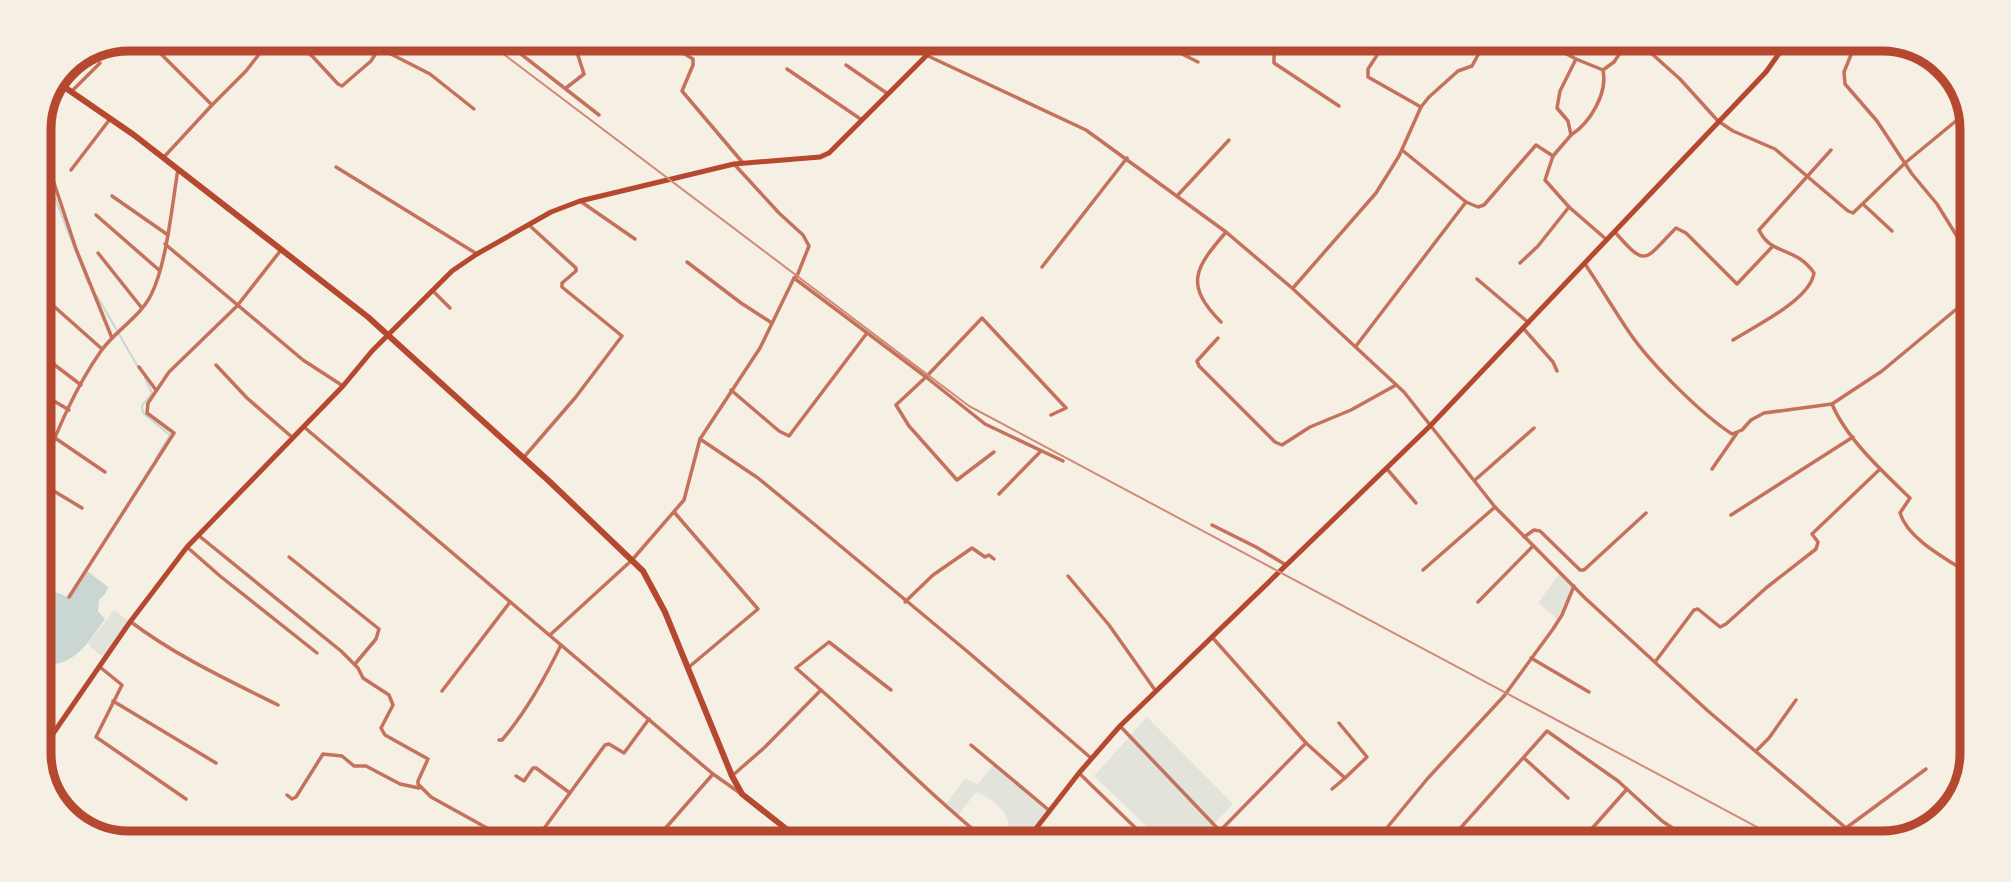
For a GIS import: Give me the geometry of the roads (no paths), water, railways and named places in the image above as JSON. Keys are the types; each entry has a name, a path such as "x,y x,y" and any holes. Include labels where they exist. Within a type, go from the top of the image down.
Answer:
{"main road":[{"path":"51,737 130,622 187,547 343,386 388,334 452,271 551,212 580,201 734,164 820,157 829,153 932,51"},
{"path":"1034,831 1079,772 1120,726 1430,426 1766,72 1781,51"},
{"path":"64,86 164,157 388,334 632,560 650,582 742,794 789,831"}],"street":[{"path":"158,51 212,105"},
{"path":"164,157 262,51"},
{"path":"305,51 340,85 352,79 379,51"},
{"path":"385,51 430,74 474,109"},
{"path":"517,51 599,115"},
{"path":"566,88 584,74 577,51"},
{"path":"680,51 693,59 682,91 743,163"},
{"path":"917,51 1086,130 1226,232 1292,288 1397,385 1495,507 1574,586 1655,663 1848,831"},
{"path":"1176,51 1198,62"},
{"path":"1276,51 1274,63 1339,106"},
{"path":"1380,51 1368,69 1368,76 1422,107"},
{"path":"1292,288 1376,193 1402,150 1422,107 1448,78 1472,66 1480,51"},
{"path":"1560,51 1604,70"},
{"path":"1607,240 1569,207 1545,180 1553,156 1586,123 1603,88 1604,70 1621,51"},
{"path":"1650,51 1680,79 1718,121 1733,131 1775,149 1853,213 1905,163 1959,118"},
{"path":"1853,51 1844,72 1845,84 1877,121 1937,204 1960,241"},
{"path":"1572,135 1569,121 1557,108 1560,92 1576,60"},
{"path":"72,91 100,63"},
{"path":"846,65 889,95"},
{"path":"787,69 862,120"},
{"path":"71,170 111,118"},
{"path":"1177,196 1229,140"},
{"path":"1402,150 1466,202 1478,208 1484,205 1536,145 1553,156"},
{"path":"1733,340 1790,304 1809,287 1814,273 1807,263 1791,253 1772,247 1759,230 1831,150"},
{"path":"1042,267 1126,158"},
{"path":"550,635 632,560 684,500 700,439 760,348 797,276 809,246 803,235 734,164"},
{"path":"336,167 477,254"},
{"path":"51,447 102,349 150,298 168,235 178,169"},
{"path":"51,174 76,249 112,338"},
{"path":"112,196 168,235"},
{"path":"580,201 635,239"},
{"path":"1356,346 1466,202"},
{"path":"1864,205 1892,231"},
{"path":"1520,263 1538,246 1569,207"},
{"path":"96,215 159,270"},
{"path":"523,458 575,398 622,336 562,287 562,283 576,268 529,225"},
{"path":"1615,232 1636,256 1642,257 1649,255 1676,228 1686,233 1737,284 1772,247"},
{"path":"1221,322 1200,292 1196,279 1199,265 1226,232"},
{"path":"165,244 303,360 343,386"},
{"path":"69,597 174,433 147,413 148,403 177,363 237,306 281,249"},
{"path":"98,253 141,307"},
{"path":"687,262 772,323"},
{"path":"1585,264 1630,334 1659,367 1713,422 1732,434 1737,433"},
{"path":"794,278 985,424 1063,461"},
{"path":"1477,279 1529,323"},
{"path":"432,290 450,308"},
{"path":"51,304 102,349"},
{"path":"1712,469 1737,433 1751,420 1764,413 1832,404 1882,371 1959,307"},
{"path":"994,452 957,481 895,407 982,318 1066,408 1051,415"},
{"path":"1523,328 1553,362 1557,371"},
{"path":"731,390 779,431 789,436 867,332"},
{"path":"1219,338 1199,356 1199,366 1275,442 1282,445 1310,427 1351,410 1397,385"},
{"path":"51,362 82,385"},
{"path":"216,365 247,398 293,438"},
{"path":"139,367 156,390"},
{"path":"51,399 69,410"},
{"path":"1832,404 1840,423 1880,469 1910,498 1899,513 1903,524 1923,542 1960,567"},
{"path":"303,426 713,774 742,794"},
{"path":"1474,480 1534,428"},
{"path":"1731,515 1853,437"},
{"path":"55,438 105,472"},
{"path":"700,439 758,478 977,659 1091,758"},
{"path":"999,494 1041,451"},
{"path":"1385,468 1416,503"},
{"path":"1655,663 1693,610 1698,609 1720,627 1816,549 1818,542 1812,534 1880,469"},
{"path":"51,487 82,508"},
{"path":"1423,570 1495,507"},
{"path":"674,512 758,609 688,668"},
{"path":"1524,537 1534,530 1539,531 1580,570 1584,570 1646,513"},
{"path":"1212,525 1286,565"},
{"path":"198,535 355,664 363,678 389,695 393,705 382,723 382,731 428,760 418,781 421,788 493,831"},
{"path":"1478,601 1533,546"},
{"path":"187,547 317,653"},
{"path":"905,602 933,575 972,548 985,557 989,555 994,559"},
{"path":"289,557 379,629 376,639 355,664"},
{"path":"1068,576 1109,625 1155,690"},
{"path":"1384,831 1428,778 1504,696 1562,615 1574,586"},
{"path":"442,691 510,602"},
{"path":"130,622 153,639 222,678 278,705"},
{"path":"1212,637 1306,743 1345,778"},
{"path":"891,690 829,642 796,668 865,729 944,806 975,831"},
{"path":"499,740 508,733 533,696 561,645"},
{"path":"1531,658 1589,692"},
{"path":"100,667 121,685 96,737 186,799"},
{"path":"732,776 821,690"},
{"path":"1756,751 1769,738 1796,700"},
{"path":"113,701 216,763"},
{"path":"542,831 605,745 609,744 624,753 649,719"},
{"path":"1332,789 1367,757 1339,723"},
{"path":"1120,726 1220,831 1306,743"},
{"path":"1460,831 1547,731 1628,789 1679,831"},
{"path":"971,745 1050,811"},
{"path":"286,795 292,799 296,797 323,754 342,756 354,766 366,766 400,784 421,788"},
{"path":"1524,758 1567,798"},
{"path":"516,776 524,781 533,768 536,768 569,793"},
{"path":"1846,828 1926,769"},
{"path":"1079,772 1139,831"},
{"path":"663,831 713,774"},
{"path":"1590,831 1628,789"},
{"path":"1463,828 1466,831"}],"waterway":[{"path":"51,188 88,283"},
{"path":"97,296 138,367"},
{"path":"145,378 152,393 142,406 143,413 170,435 156,458"}],"railway":[{"path":"500,51 969,406 1765,831"}]}
